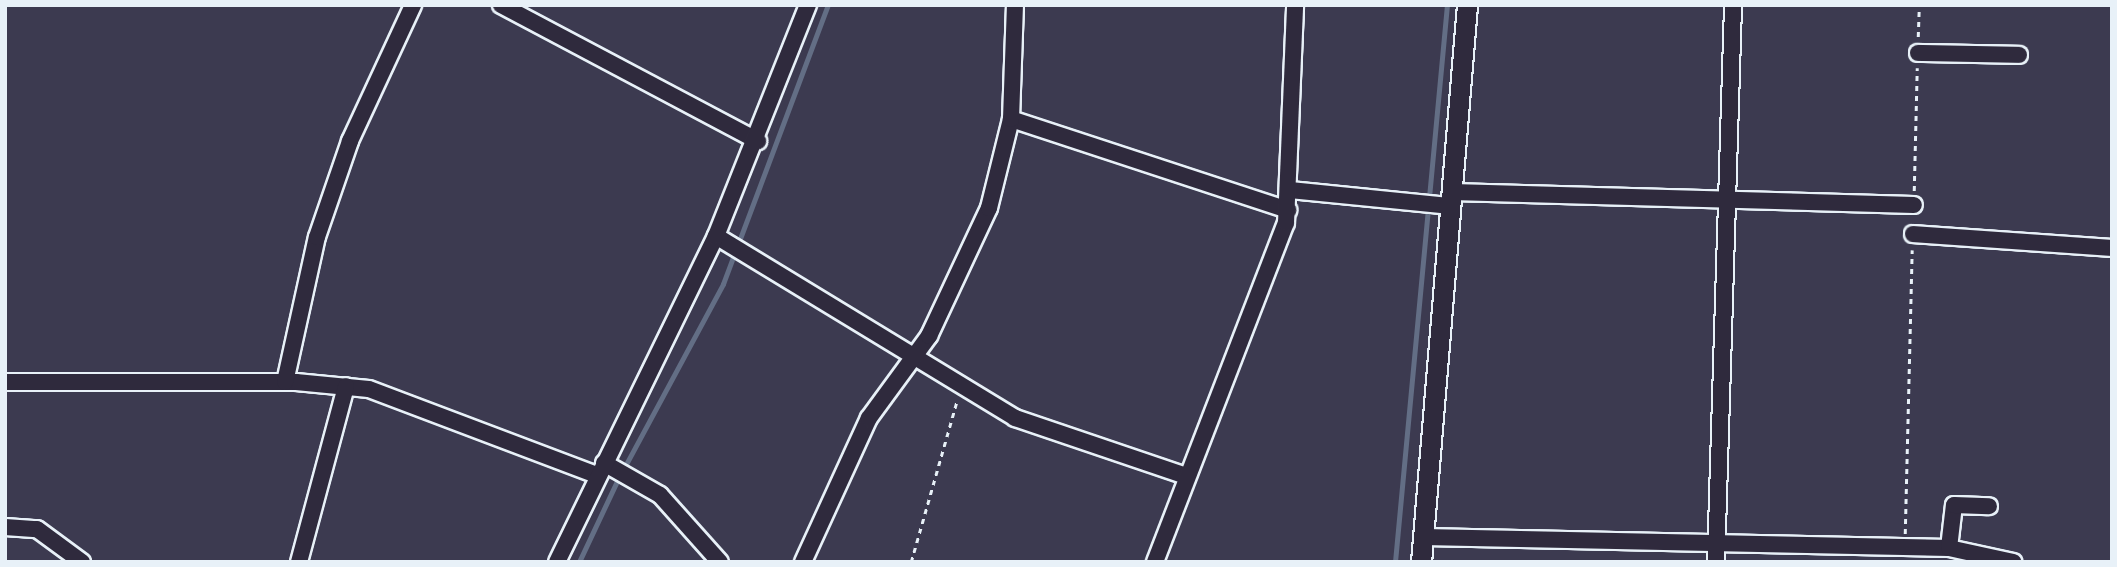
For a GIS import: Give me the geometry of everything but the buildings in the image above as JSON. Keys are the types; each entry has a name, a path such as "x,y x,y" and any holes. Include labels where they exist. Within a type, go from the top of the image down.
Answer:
{"street":[{"path":"285,382 317,237 351,141 413,5"},
{"path":"501,5 758,141"},
{"path":"557,562 721,238 808,5"},
{"path":"803,562 875,406 912,359 989,208 1011,119 1015,5"},
{"path":"1154,562 1183,475 1278,251 1290,190 1295,5"},
{"path":"1421,562 1467,5"},
{"path":"1716,562 1733,5"},
{"path":"1918,53 2019,55"},
{"path":"1011,119 1288,210"},
{"path":"1290,190 1424,203 1452,199 1914,205"},
{"path":"1913,234 2112,248"},
{"path":"721,238 744,249 912,359 1015,418 1183,475"},
{"path":"5,383 285,382 346,386 632,478 684,516 720,562"},
{"path":"299,562 346,386"},
{"path":"1950,548 1954,505 1989,506"},
{"path":"5,527 37,529 82,562"},
{"path":"1424,537 1950,548 1969,556 2014,562"}],"path":[{"path":"1914,205 1919,5"},
{"path":"1904,547 1913,234"},
{"path":"911,562 961,388"}],"waterway":[{"path":"623,470 723,284 828,5"},
{"path":"1395,562 1447,5"},
{"path":"579,562 619,477"}]}
